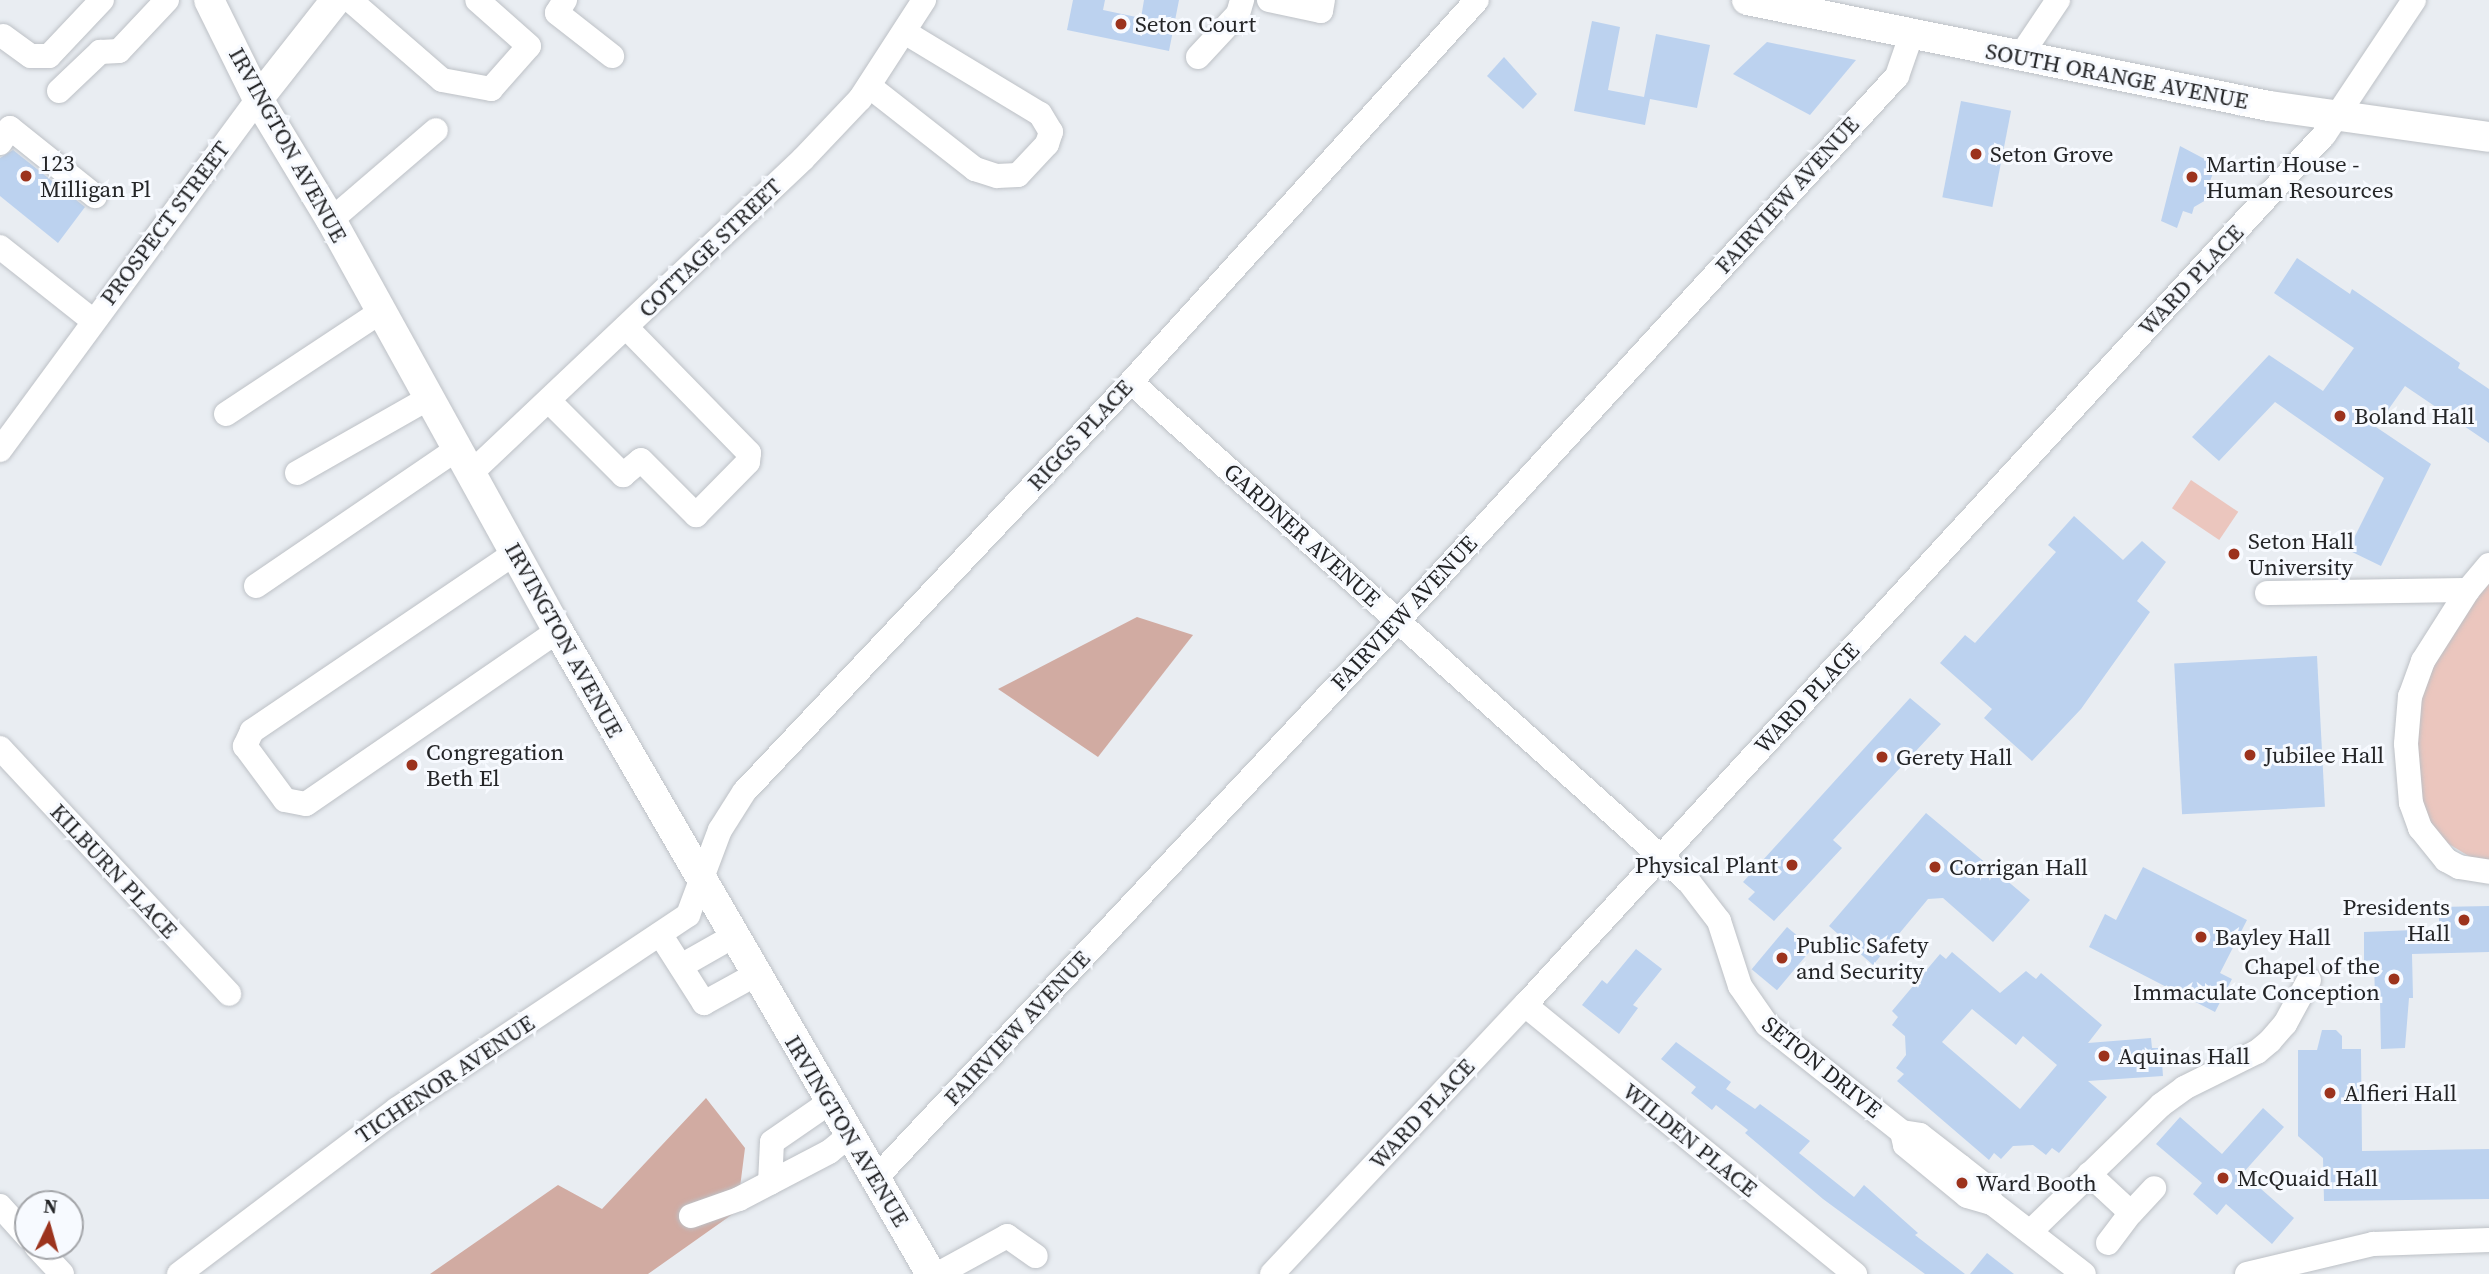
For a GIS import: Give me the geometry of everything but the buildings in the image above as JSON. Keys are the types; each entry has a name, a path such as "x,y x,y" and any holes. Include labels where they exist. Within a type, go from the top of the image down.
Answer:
{"main road":[{"name":"IRVINGTON AVENUE","path":"209,0 258,99 331,220 558,631 704,881 732,937 931,1274"},
{"name":"SOUTH ORANGE AVENUE","path":"1747,0 1912,33 2019,58 2336,117 2489,137"},
{"name":"PROSPECT STREET","path":"258,99 358,3"}],"street":[{"path":"3,36 31,56 50,56 102,0"},
{"path":"59,91 100,52 119,51 167,0"},
{"path":"358,3 442,80 491,89 529,46 477,0"},
{"path":"565,0 557,13 612,56"},
{"name":"COTTAGE STREET","path":"256,586 464,462 549,401 803,159 869,86 906,33 924,0"},
{"path":"1198,57 1238,14 1242,0"},
{"path":"1269,0 1321,11 1323,0"},
{"name":"RIGGS PLACE","path":"704,881 720,830 744,792 1131,382 1477,0"},
{"path":"2019,58 2058,0"},
{"name":"WARD PLACE","path":"1272,1274 1525,1005 2325,135 2414,0"},
{"path":"869,86 975,169 997,176 1018,175 1047,144 1051,132 1040,114 906,33"},
{"name":"FAIRVIEW AVENUE","path":"875,1179 1398,621 1897,76 1912,33"},
{"name":"PROSPECT STREET","path":"0,450 92,320 258,99"},
{"path":"0,143 10,128 95,195"},
{"path":"331,220 436,131"},
{"path":"0,247 92,320"},
{"path":"226,414 380,312"},
{"path":"549,401 623,475 642,460 696,516 748,462 749,453 626,327"},
{"name":"GARDNER AVENUE","path":"1131,382 1661,857"},
{"path":"297,473 429,398"},
{"path":"515,553 252,731 245,737 248,752 285,800 306,804 558,631"},
{"path":"2489,565 2434,639 2410,696 2407,774 2411,803 2433,847 2459,867 2489,872"},
{"path":"2267,593 2468,590"},
{"name":"KILBURN PLACE","path":"0,748 229,994"},
{"name":"SETON DRIVE","path":"1661,857 1707,901 1718,921 1740,986 1767,1025 1902,1132 1905,1144 1967,1196 1992,1203 2084,1274"},
{"name":"TICHENOR AVENUE","path":"179,1274 307,1173 688,915 704,881"},
{"path":"660,934 704,1003 755,975"},
{"path":"681,965 732,937"},
{"path":"2030,1232 2183,1088 2270,1041 2285,1024 2309,980"},
{"name":"WILDEN PLACE","path":"1525,1005 1855,1274"},
{"path":"770,1183 772,1142 830,1102"},
{"path":"691,1216 770,1183 830,1152 849,1136"},
{"path":"2089,1174 2131,1213"},
{"path":"2108,1242 2154,1188"},
{"path":"0,1206 14,1222"},
{"path":"938,1274 1007,1236 1036,1256"},
{"path":"2247,1274 2373,1244 2489,1240"},
{"path":"49,1260 62,1274"}],"shaded area":[{"path":"2191,480 2238,512 2219,540 2172,508"},
{"path":"2489,579 2489,861 2472,858 2444,841 2427,817 2417,786 2414,736 2419,697 2439,644"},
{"path":"1137,617 1193,635 1098,757 998,689"},
{"path":"706,1098 745,1148 737,1211 648,1274 430,1274 558,1185 602,1209"}],"place":[{"name":"Seton Court","path":"1121,24"},
{"name":"Seton Grove","path":"1976,154"},
{"name":"123 Milligan Pl","path":"26,176"},
{"name":"Martin House - Human Resources","path":"2192,177"},
{"name":"Boland Hall","path":"2340,416"},
{"name":"Seton Hall University","path":"2234,554"},
{"name":"Jubilee Hall","path":"2250,755"},
{"name":"Gerety Hall","path":"1882,757"},
{"name":"Congregation Beth El","path":"412,765"},
{"name":"Physical Plant","path":"1792,865"},
{"name":"Corrigan Hall","path":"1935,867"},
{"name":"Presidents Hall","path":"2464,920"},
{"name":"Bayley Hall","path":"2201,937"},
{"name":"Public Safety and Security","path":"1782,958"},
{"name":"Chapel of the Immaculate Conception","path":"2394,979"},
{"name":"Aquinas Hall","path":"2104,1056"},
{"name":"Alfieri Hall","path":"2330,1093"},
{"name":"McQuaid Hall","path":"2223,1178"},
{"name":"Ward Booth","path":"1962,1183"}]}
